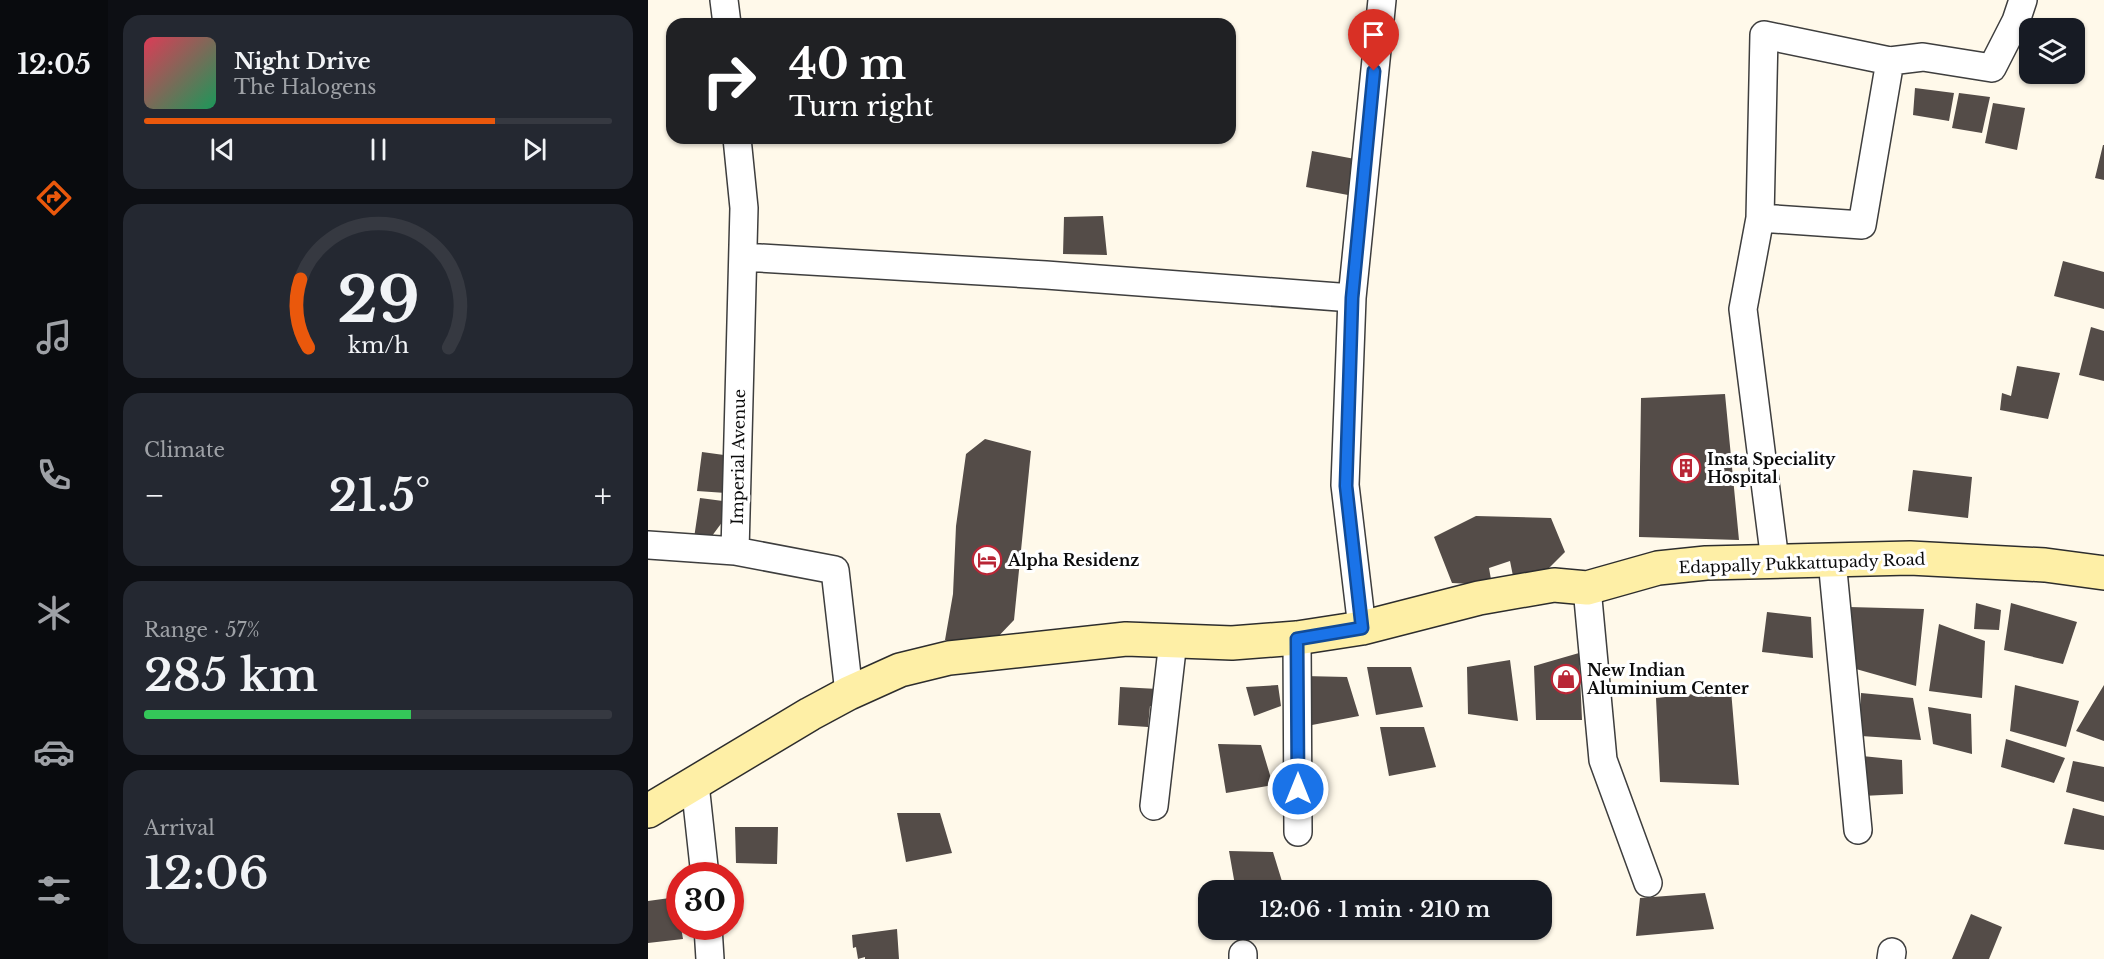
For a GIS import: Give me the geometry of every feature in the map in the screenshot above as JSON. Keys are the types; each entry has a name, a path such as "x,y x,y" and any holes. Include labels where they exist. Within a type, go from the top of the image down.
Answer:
{"main road":[{"name":"Edappally Pukkattupady Road","path":"648,811 849,693 900,670 949,658 1126,639 1232,643 1297,639 1362,628 1479,598 1554,585 1587,588 1658,568 1707,563 1910,558 2045,565 2104,573"}],"street":[{"path":"724,0 726,18"},
{"path":"1362,628 1346,486 1352,298 1382,0"},
{"path":"1775,561 1743,309 1760,218 1764,35 1890,61 1923,57 1992,68 2016,21 2023,0"},
{"path":"1760,218 1862,225 1890,61"},
{"name":"Imperial Avenue","path":"735,551 744,208 738,144"},
{"path":"743,257 1046,274 1352,298"},
{"path":"648,545 735,551 836,570 849,693"},
{"path":"1832,560 1858,830"},
{"path":"1587,588 1604,760 1648,883"},
{"path":"1297,639 1298,832"},
{"path":"1154,806 1173,641"},
{"path":"695,784 703,862"},
{"path":"709,940 710,959"}],"building":[{"path":"1915,88 1954,93 1949,121 1913,115"},
{"path":"1959,93 1990,97 1982,133 1952,128"},
{"path":"1993,103 2025,108 2017,150 1985,143"},
{"path":"2104,145 2104,180 2095,178"},
{"path":"1312,151 1355,159 1348,195 1306,187"},
{"path":"1103,216 1107,255 1063,254 1064,217"},
{"path":"2063,261 2104,272 2104,309 2054,296"},
{"path":"2091,327 2104,331 2104,381 2079,375"},
{"path":"2017,366 2060,373 2048,419 2000,410 2002,393 2011,396"},
{"name":"Insta Speciality Hospital","path":"1725,394 1739,540 1639,537 1641,398"},
{"name":"Alpha Residenz","path":"985,439 1031,451 1014,620 993,642 945,640 953,594 956,526 966,454"},
{"path":"702,452 724,455 726,493 697,491"},
{"path":"1913,470 1972,477 1968,518 1908,511"},
{"path":"700,498 723,501 723,521 709,540 694,538"},
{"path":"1476,516 1551,518 1565,552 1541,576 1514,581 1510,561 1489,568 1492,585 1452,583 1434,537"},
{"path":"1976,603 2001,610 1999,630 1974,629"},
{"path":"2011,603 2077,622 2063,664 2004,650"},
{"path":"1849,607 1924,609 1916,686 1856,669"},
{"path":"1767,612 1811,617 1813,658 1762,652"},
{"path":"1939,624 1985,641 1982,698 1929,691"},
{"path":"1579,653 1582,720 1536,720 1534,666"},
{"path":"1510,660 1518,721 1468,714 1467,667"},
{"path":"1367,667 1411,667 1423,707 1376,715"},
{"path":"1304,676 1347,677 1359,716 1312,725"},
{"path":"1278,685 1281,706 1254,716 1246,687"},
{"path":"2015,685 2079,701 2066,747 2010,731"},
{"path":"2104,685 2104,741 2076,731"},
{"path":"1120,687 1158,689 1157,707 1150,706 1148,727 1118,725"},
{"path":"1731,690 1739,785 1660,782 1656,698"},
{"path":"1861,693 1913,698 1921,740 1861,736"},
{"path":"1928,707 1971,714 1972,754 1933,744"},
{"path":"1380,727 1424,727 1436,767 1389,776"},
{"path":"2006,739 2065,758 2054,783 2001,767"},
{"path":"1218,744 1261,745 1273,785 1226,793"},
{"path":"1862,756 1902,760 1903,794 1862,796"},
{"path":"2073,761 2104,767 2104,802 2066,792"},
{"path":"2073,808 2104,816 2104,850 2064,844"},
{"path":"897,813 940,813 952,853 906,862"},
{"path":"735,827 778,827 777,864 736,862"},
{"path":"1229,851 1273,852 1282,880 1234,880"},
{"path":"1705,893 1714,929 1636,936 1640,898"},
{"path":"666,899 666,940 674,940 648,943 648,901"},
{"path":"1971,914 2002,927 1989,959 1952,959"},
{"path":"897,929 899,959 865,959 865,957 858,959 856,947 853,948 852,935"}],"place":[{"name":"Insta Speciality Hospital","path":"1686,468"},
{"name":"Alpha Residenz","path":"987,560"},
{"name":"New Indian Aluminium Center","path":"1566,679"}],"route":[{"path":"1298,789 1297,639 1362,628 1346,486 1352,298 1374,71"}]}
